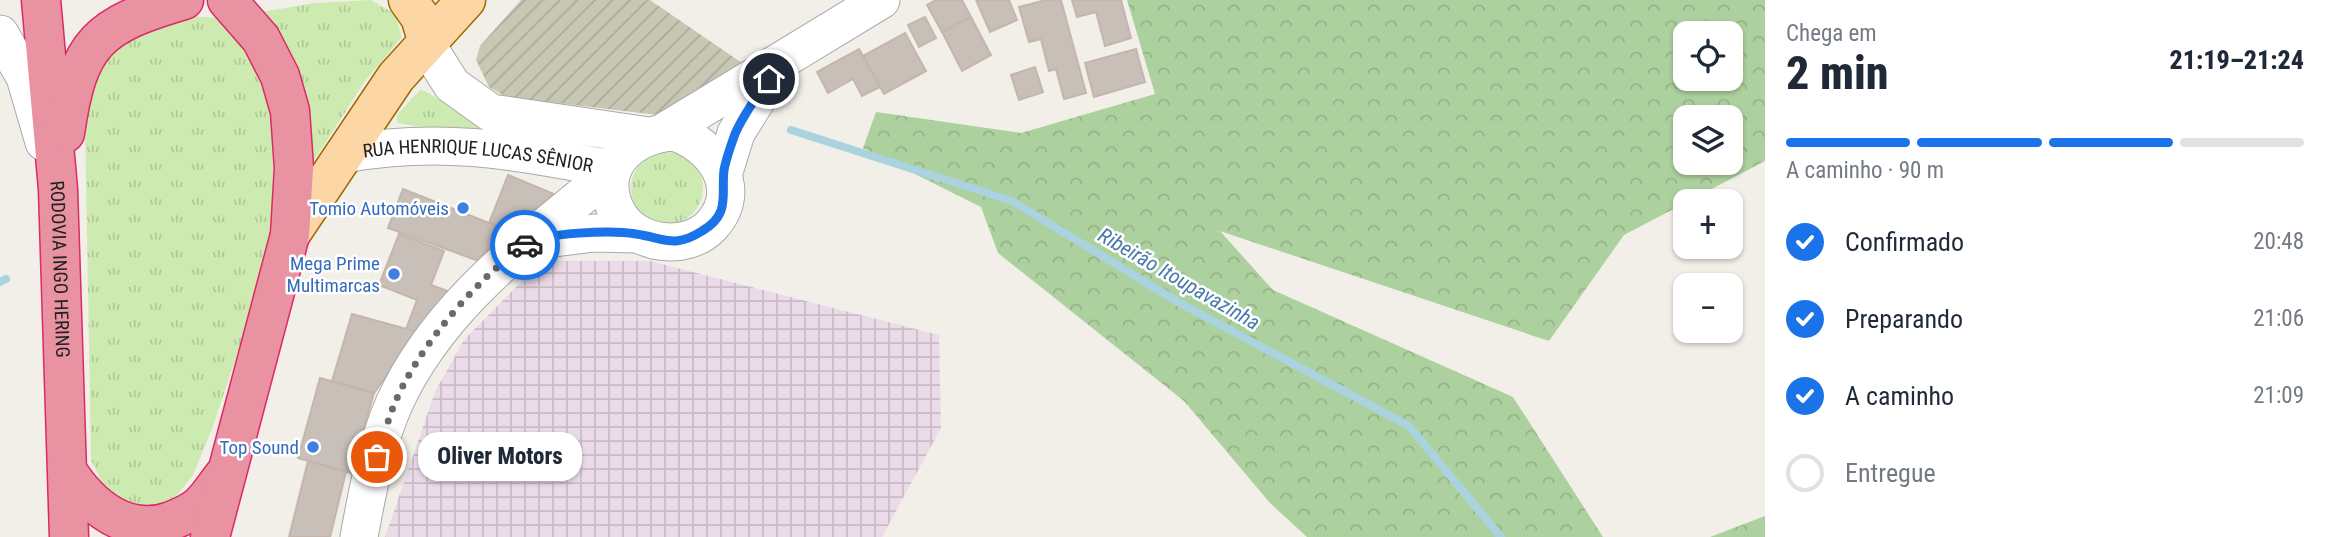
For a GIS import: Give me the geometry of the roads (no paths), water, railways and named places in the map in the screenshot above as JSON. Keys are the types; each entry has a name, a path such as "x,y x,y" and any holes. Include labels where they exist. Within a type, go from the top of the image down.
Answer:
{"highway":[{"name":"RODOVIA INGO HERING","path":"41,0 58,189 69,537"},
{"path":"58,189 68,111 78,72 88,51 115,24 184,0"},
{"path":"210,537 290,235 294,168 290,111 280,76 261,39 227,0"},
{"path":"68,472 86,499 107,515 133,525 158,526 199,507 228,471"}],"main road":[{"path":"408,0 419,16 427,39"},
{"path":"290,235 396,77 427,39 466,0"}],"street":[{"path":"359,537 369,483 394,404 435,335 488,275 611,171 631,147 881,0"},
{"path":"0,34 25,76 58,189"},
{"name":"RUA HENRIQUE LUCAS SÊNIOR","path":"427,39 433,55 453,85 491,113 655,134"},
{"path":"529,242 594,233 637,234 671,243 691,239 711,226 722,208 726,190 724,172 736,133 782,60"},
{"path":"655,134 674,132 690,137 714,158 724,172"},
{"name":"RUA HENRIQUE LUCAS SÊNIOR","path":"344,154 393,145 436,144 488,148 611,171"},
{"path":"611,171 609,195 619,216 637,234"}],"waterway":[{"name":"Ribeirão Itoupavazinha","path":"791,130 1012,201 1178,302 1409,426 1501,537"},
{"name":"Ribeirão Itoupavazinha","path":"0,282 6,279"}],"place":[{"name":"Tomio Automóveis","path":"463,208"},
{"name":"Mega Prime Multimarcas","path":"394,274"},
{"name":"Top Sound","path":"313,447"},
{"name":"Oliver Motors","path":"377,457"}]}
